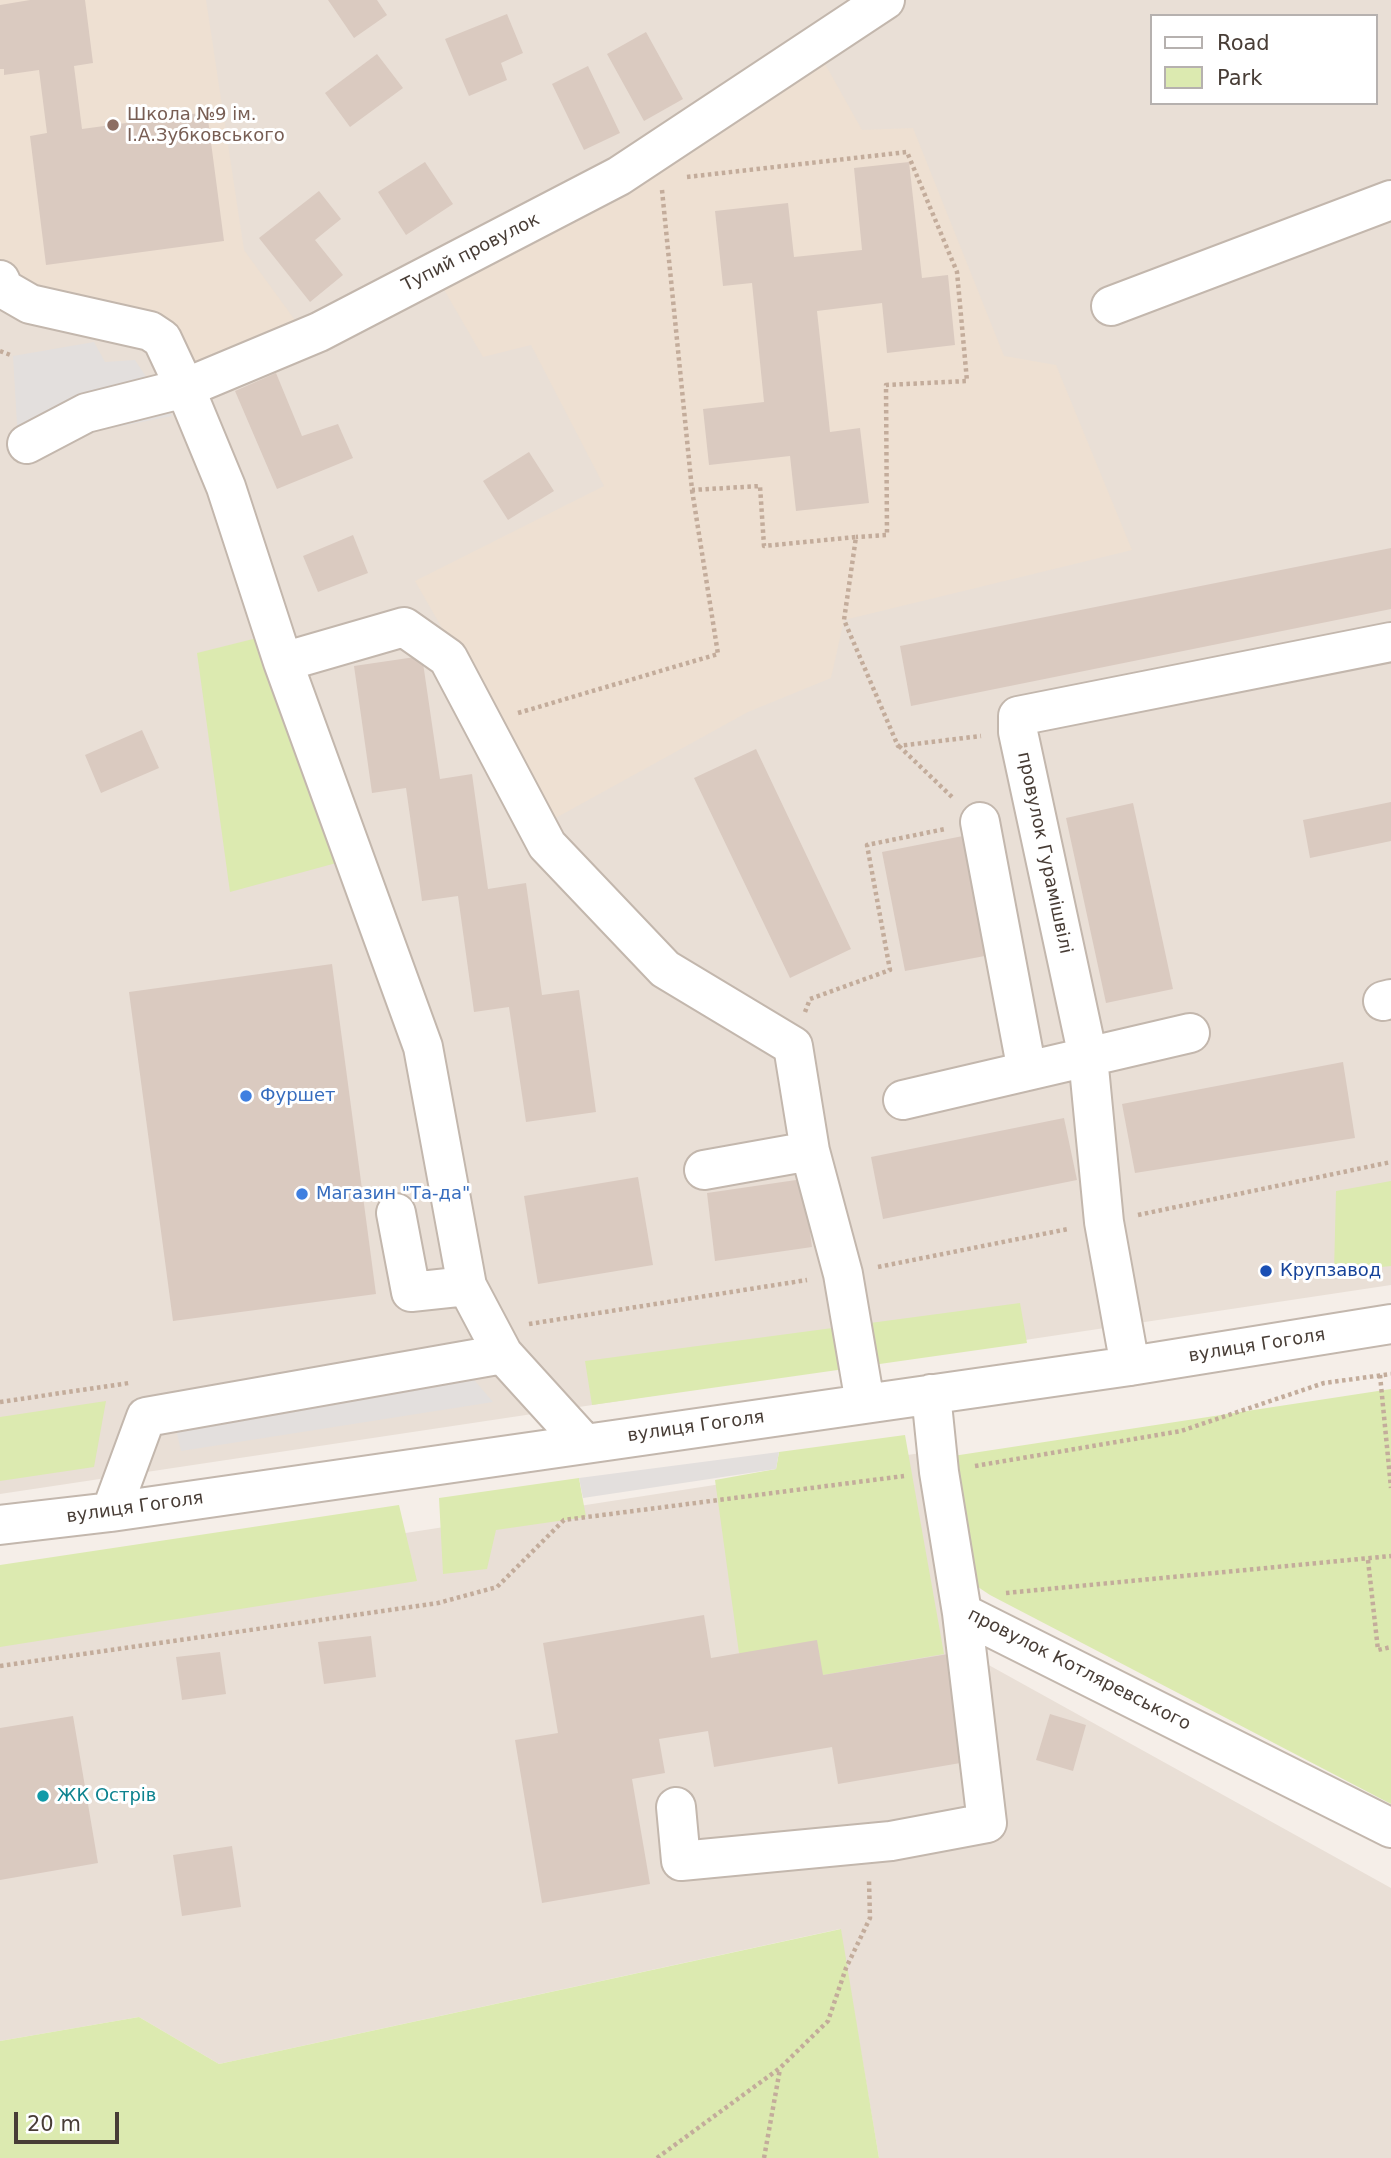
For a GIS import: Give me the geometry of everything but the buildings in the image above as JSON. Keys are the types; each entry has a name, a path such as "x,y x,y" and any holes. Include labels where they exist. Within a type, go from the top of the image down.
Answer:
{"street":[{"name":"Тупий провулок","path":"27,444 86,413 185,388 319,332 620,176 885,0"},
{"path":"1111,306 1391,200"},
{"path":"0,281 4,289 30,303 150,331 162,339 226,487 283,662 423,1047 467,1286 496,1342 583,1442"},
{"path":"283,662 404,627 448,658 547,845 665,969 793,1046 810,1151 843,1274 865,1403"},
{"name":"провулок Гурамішвілі","path":"1130,1366 1104,1222 1088,1057 1018,732 1018,716 1391,642"},
{"path":"980,822 1027,1072"},
{"path":"903,1100 1190,1033"},
{"path":"704,1170 810,1151"},
{"path":"396,1213 411,1292 467,1286"},
{"name":"вулиця Гоголя","path":"0,1525 111,1512 583,1442 1130,1366 1391,1324"},
{"path":"111,1512 146,1417 496,1342"},
{"name":"провулок Котляревського","path":"931,1394 939,1472 962,1613 1391,1828"},
{"path":"676,1807 681,1861 891,1841 987,1824 962,1613"}],"path":[{"path":"685,177 907,152 957,272 967,381 886,384 887,535 764,546 760,486 692,490"},
{"path":"513,714 718,654 692,490 661,181"},
{"path":"0,351 13,356"},
{"path":"856,537 844,620 898,746 980,822"},
{"path":"898,746 1018,732"},
{"path":"793,1046 810,999 890,971 867,845 980,822"},
{"path":"496,1342 1104,1222 1391,1161"},
{"path":"1380,1375 1391,1488"},
{"path":"0,1402 136,1382"},
{"path":"962,1613 990,1595 1391,1556"},
{"path":"1368,1560 1378,1650 1391,1647"},
{"path":"0,1667 438,1603"},
{"path":"657,2158 780,2068 828,2021 846,1968 870,1918 868,1875 891,1841"},
{"path":"765,2158 780,2068"}],"shaded area":[{"path":"0,0 1391,0 1391,1285 0,1494"},
{"name":"Школа №9 ім. І.А.Зубковського","path":"0,0 206,0 244,250 300,327 171,375 146,346 0,310"},
{"path":"824,62 862,130 913,128 1004,356 1056,365 1132,550 844,620 831,678 748,712 552,820 415,581 604,486 531,345 483,357 439,281"},
{"path":"94,342 105,362 135,360 172,416 86,433 19,458 13,356"},
{"path":"446,1347 493,1402 181,1451 168,1394"},
{"path":"779,1452 776,1469 583,1498 579,1478"},
{"path":"927,1452 967,1653 1391,1888 1391,2158 879,2158 840,1929 219,2064 139,2017 0,2041 0,1596"}],"green space":[{"path":"257,638 340,862 230,892 197,653"},
{"path":"1391,1181 1391,1266 1334,1272 1336,1191"},
{"path":"1020,1303 1027,1343 592,1405 585,1361"},
{"path":"1391,1389 1391,1804 990,1595 963,1577 953,1456"},
{"path":"106,1401 94,1467 0,1481 0,1417"},
{"path":"905,1435 944,1654 823,1675 739,1653 715,1480 776,1469 779,1452"},
{"path":"579,1478 586,1517 496,1530 487,1569 443,1574 439,1498"},
{"path":"399,1505 417,1581 0,1647 0,1565"},
{"path":"841,1929 879,2158 0,2158 0,2041 139,2017 219,2064"}],"place":[{"name":"Школа №9 ім. І.А.Зубковського","path":"113,125"},
{"name":"Фуршет","path":"246,1096"},
{"name":"Магазин \"Та-да\"","path":"302,1194"},
{"name":"Крупзавод","path":"1266,1271"},
{"name":"ЖК Острів","path":"43,1796"}]}
